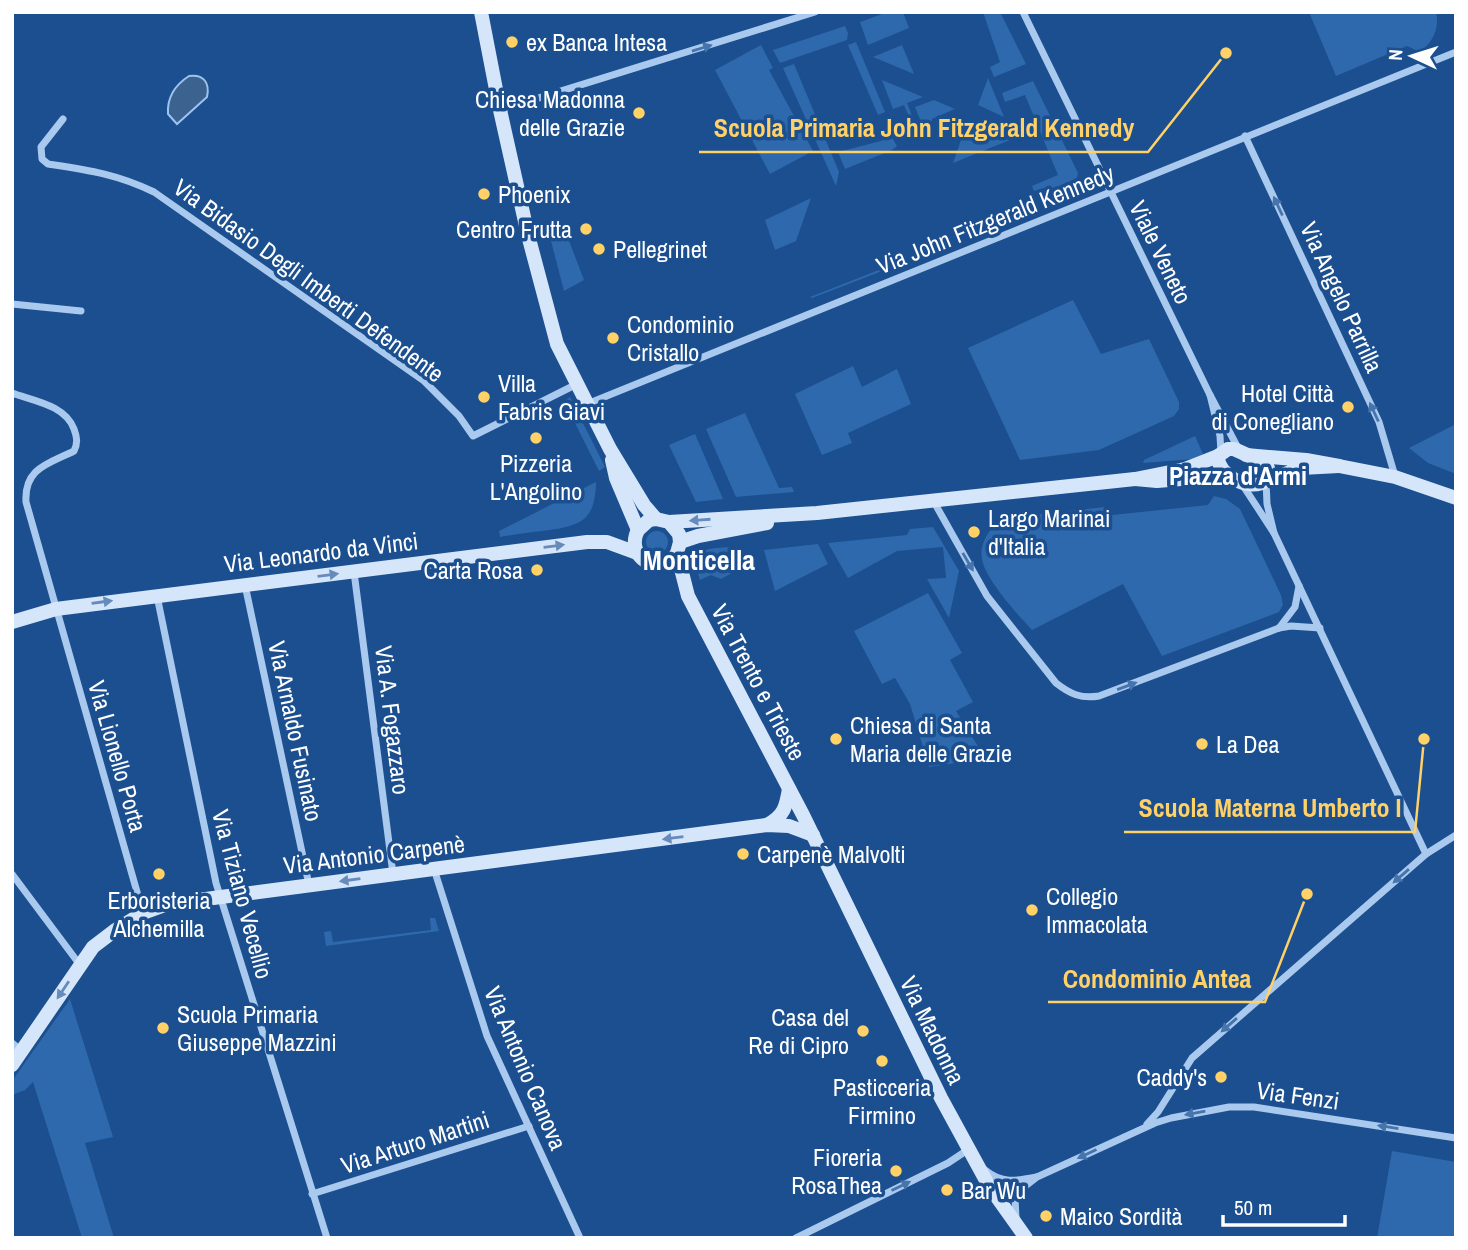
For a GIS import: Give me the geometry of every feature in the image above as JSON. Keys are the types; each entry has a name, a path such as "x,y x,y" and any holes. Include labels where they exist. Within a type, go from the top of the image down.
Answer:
{"street":[{"path":"481,12 500,110 557,344 610,449 616,478 638,530"},
{"path":"500,110 815,12"},
{"name":"Viale Veneto","path":"1023,12 1210,395"},
{"name":"Via John Fitzgerald Kennedy","path":"587,404 1456,52"},
{"name":"Via Bidasio Degli Imberti Defendente","path":"63,119 41,147 42,159 48,164 103,172 128,179 154,192 424,381 459,416 473,436 578,384"},
{"name":"Via Angelo Parrilla","path":"1245,136 1379,422 1395,477"},
{"path":"12,304 81,311"},
{"name":"Via Lionello Porta","path":"12,393 65,414 77,440 74,451 36,470 30,476 26,493 56,609 144,913"},
{"path":"1210,395 1220,436 1221,470 1234,478 1255,486 1301,468 1339,466"},
{"path":"1210,395 1243,453 1268,467 1267,504 1273,533"},
{"name":"Via Trento e Trieste","path":"610,449 644,505 675,527 688,596"},
{"path":"636,553 634,541 643,524 817,513 1135,479 1185,469 1228,449 1395,477 1456,498"},
{"path":"1135,479 1157,481 1234,478"},
{"path":"1234,478 1273,533 1426,854"},
{"path":"934,502 988,596 1034,657 1056,683 1069,693 1089,698 1099,696 1279,628 1320,628"},
{"path":"659,565 670,561 679,548 704,534 817,513"},
{"name":"Via Leonardo da Vinci","path":"12,622 56,609 587,542 607,542 636,553"},
{"name":"Via Trento e Trieste","path":"636,553 646,562 659,565 688,596 813,835"},
{"name":"Via A. Fogazzaro","path":"354,572 393,874"},
{"name":"Via Arnaldo Fusinato","path":"245,585 309,885"},
{"path":"1279,628 1294,607 1299,586"},
{"name":"Via Tiziano Vecellio","path":"157,595 219,896 327,1238"},
{"name":"Via Trento e Trieste","path":"767,825 785,811 789,789"},
{"name":"Via Antonio Carpenè","path":"12,1065 17,1047 93,947 144,913 168,904 767,825 789,826 813,835"},
{"name":"Via Madonna","path":"813,835 907,1030 969,1149 989,1185 1024,1236"},
{"path":"1138,1131 1158,1112 1192,1058 1426,854 1456,835"},
{"name":"Via Antonio Canova","path":"434,869 487,1036 580,1238"},
{"path":"12,874 80,965"},
{"name":"Via Fenzi","path":"1037,1177 1171,1118 1229,1107 1254,1107 1456,1138"},
{"name":"Via Arturo Martini","path":"312,1195 529,1126"},
{"path":"796,1238 948,1163 969,1149"},
{"path":"979,1165 992,1176 1005,1181 1037,1177"},
{"path":"1024,1236 1015,1216 1015,1198 1019,1191 1037,1177"}],"shaded area":[{"path":"888,12 903,12 909,28 868,45 860,22"},
{"path":"983,12 1000,12 1026,64 994,77 990,67 1000,62"},
{"path":"1309,12 1436,12 1437,24 1429,44 1420,52 1407,46 1336,76"},
{"path":"845,26 847,40 780,63 773,50"},
{"path":"856,42 885,112 878,115 848,45"},
{"path":"761,45 773,68 769,70 813,151 770,174 715,70"},
{"path":"902,45 914,74 873,57"},
{"path":"794,64 839,172 836,186 783,68"},
{"path":"189,76 199,76 205,80 207,97 177,124 168,114 169,103 176,88"},
{"path":"988,78 1004,117 978,105"},
{"path":"882,80 923,97 907,103 918,130 915,131 904,105 893,109"},
{"path":"1033,81 1078,173 1075,186 1062,193 1044,188 1034,191 1032,186 1058,175 1025,95 1005,102 1002,93"},
{"path":"934,100 955,109 932,119 926,134 915,107"},
{"path":"968,120 1010,140 953,163"},
{"path":"891,136 897,146 892,150 845,169 838,152"},
{"path":"811,198 796,241 775,250 765,220"},
{"path":"565,230 584,280 564,291 550,237"},
{"path":"890,254 903,258 903,263 810,297 884,268"},
{"path":"1073,300 1101,354 1149,339 1179,402 1179,409 1174,416 1099,450 1020,460 968,348"},
{"path":"853,366 862,387 897,369 911,404 848,433 852,443 822,455 795,394"},
{"path":"570,397 605,467 599,471 564,401"},
{"path":"745,413 779,488 792,487 794,492 736,497 706,429"},
{"path":"1456,424 1456,474 1428,463 1409,448"},
{"path":"695,434 723,499 696,502 669,445"},
{"path":"1195,436 1203,454 1194,459 1143,463 1144,460"},
{"path":"596,482 590,512 579,522 562,528 500,537 499,531"},
{"path":"1214,496 1226,499 1240,509 1281,595 1283,605 1279,612 1162,656 1123,584 1032,630 995,586 984,567 982,547 987,535 1004,518 1105,507 1112,515 1208,505"},
{"path":"933,527 959,571 949,618 927,579 946,578 943,547 897,551 848,578 828,543 907,535 910,529"},
{"path":"657,531 665,534 668,542 665,550 657,553 649,550 646,542 649,534"},
{"path":"818,544 828,564 775,591 764,550"},
{"path":"739,547 747,565 721,579 711,575 700,580 694,561 701,552 713,548"},
{"path":"928,593 962,653 950,660 973,702 956,711 984,756 976,760 929,767 910,704 895,678 882,684 854,631"},
{"path":"430,918 435,918 439,931 326,946 324,932 331,931 333,942 431,930"},
{"path":"70,999 113,1137 85,1143 114,1238 82,1238 33,1082 25,1090 12,1095 12,1081"},
{"path":"1392,1151 1456,1162 1456,1238 1377,1238"}],"place":[{"name":"ex Banca Intesa","path":"512,42"},
{"name":"Scuola Primaria John Fitzgerald Kennedy","path":"1226,53"},
{"name":"Chiesa Madonna delle Grazie","path":"639,113"},
{"name":"Phoenix","path":"484,194"},
{"name":"Centro Frutta","path":"586,229"},
{"name":"Pellegrinet","path":"599,249"},
{"name":"Condominio Cristallo","path":"613,338"},
{"name":"Villa Fabris Giavi","path":"484,397"},
{"name":"Hotel Città di Conegliano","path":"1348,407"},
{"name":"Pizzeria L'Angolino","path":"536,438"},
{"name":"Largo Marinai d'Italia","path":"974,532"},
{"name":"Carta Rosa","path":"537,570"},
{"name":"Chiesa di Santa Maria delle Grazie","path":"836,739"},
{"name":"Scuola Materna Umberto I","path":"1424,739"},
{"name":"La Dea","path":"1202,744"},
{"name":"Carpenè Malvolti","path":"743,854"},
{"name":"Erboristeria Alchemilla","path":"159,874"},
{"name":"Condominio Antea","path":"1307,894"},
{"name":"Collegio Immacolata","path":"1032,910"},
{"name":"Scuola Primaria Giuseppe Mazzini","path":"163,1028"},
{"name":"Casa del Re di Cipro","path":"863,1031"},
{"name":"Pasticceria Firmino","path":"882,1061"},
{"name":"Caddy's","path":"1221,1077"},
{"name":"Fioreria RosaThea","path":"896,1171"},
{"name":"Bar Wu","path":"947,1190"},
{"name":"Maico Sordità","path":"1046,1216"}],"district":[{"name":"Piazza d'Armi","path":"1238,475"},
{"name":"Monticella","path":"699,560"}]}
